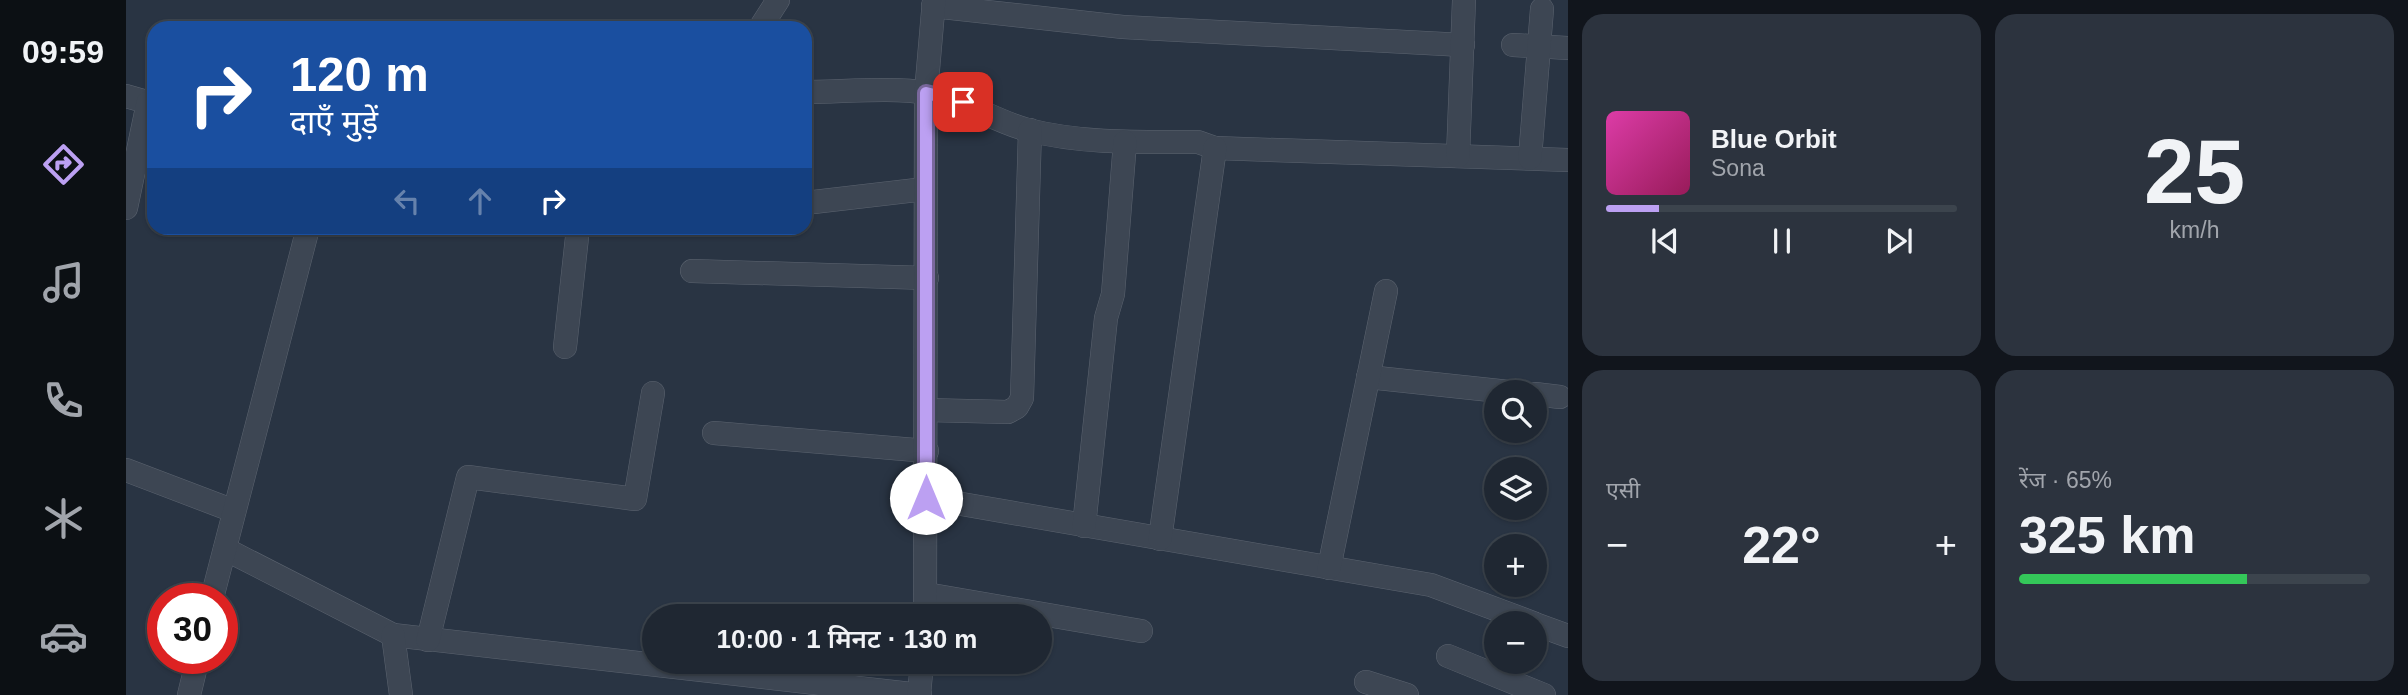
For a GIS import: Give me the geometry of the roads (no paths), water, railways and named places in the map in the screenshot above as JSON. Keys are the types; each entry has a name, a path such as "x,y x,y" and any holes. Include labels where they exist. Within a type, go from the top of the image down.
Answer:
{"street":[{"path":"764,21 778,0"},
{"path":"1458,156 1464,0"},
{"path":"925,604 926,93 934,3 1123,27 1462,46"},
{"path":"1530,158 1542,9"},
{"path":"1513,44 1568,48"},
{"path":"812,92 926,93 963,102 998,121 1030,130 1125,142 1198,142 1215,148 1568,160"},
{"path":"126,96 147,102"},
{"path":"126,208 147,120"},
{"path":"926,410 1008,412 1017,407 1022,398 1030,130"},
{"path":"1084,526 1106,318 1113,294 1125,142"},
{"path":"1160,540 1215,148"},
{"path":"812,201 925,189"},
{"path":"216,583 306,235"},
{"path":"565,347 577,235"},
{"path":"692,271 927,278"},
{"path":"1329,569 1386,291"},
{"path":"1368,377 1484,389"},
{"path":"428,640 468,477 635,499 653,393"},
{"path":"1547,395 1560,397"},
{"path":"714,433 927,452"},
{"path":"126,470 234,511"},
{"path":"926,498 1431,585 1501,611"},
{"path":"225,549 393,635 919,695 921,674"},
{"path":"1052,620 1141,631"},
{"path":"1547,628 1568,636"},
{"path":"393,635 401,695"},
{"path":"1448,656 1544,695"},
{"path":"189,695 194,674"},
{"path":"1366,682 1407,695"}]}
